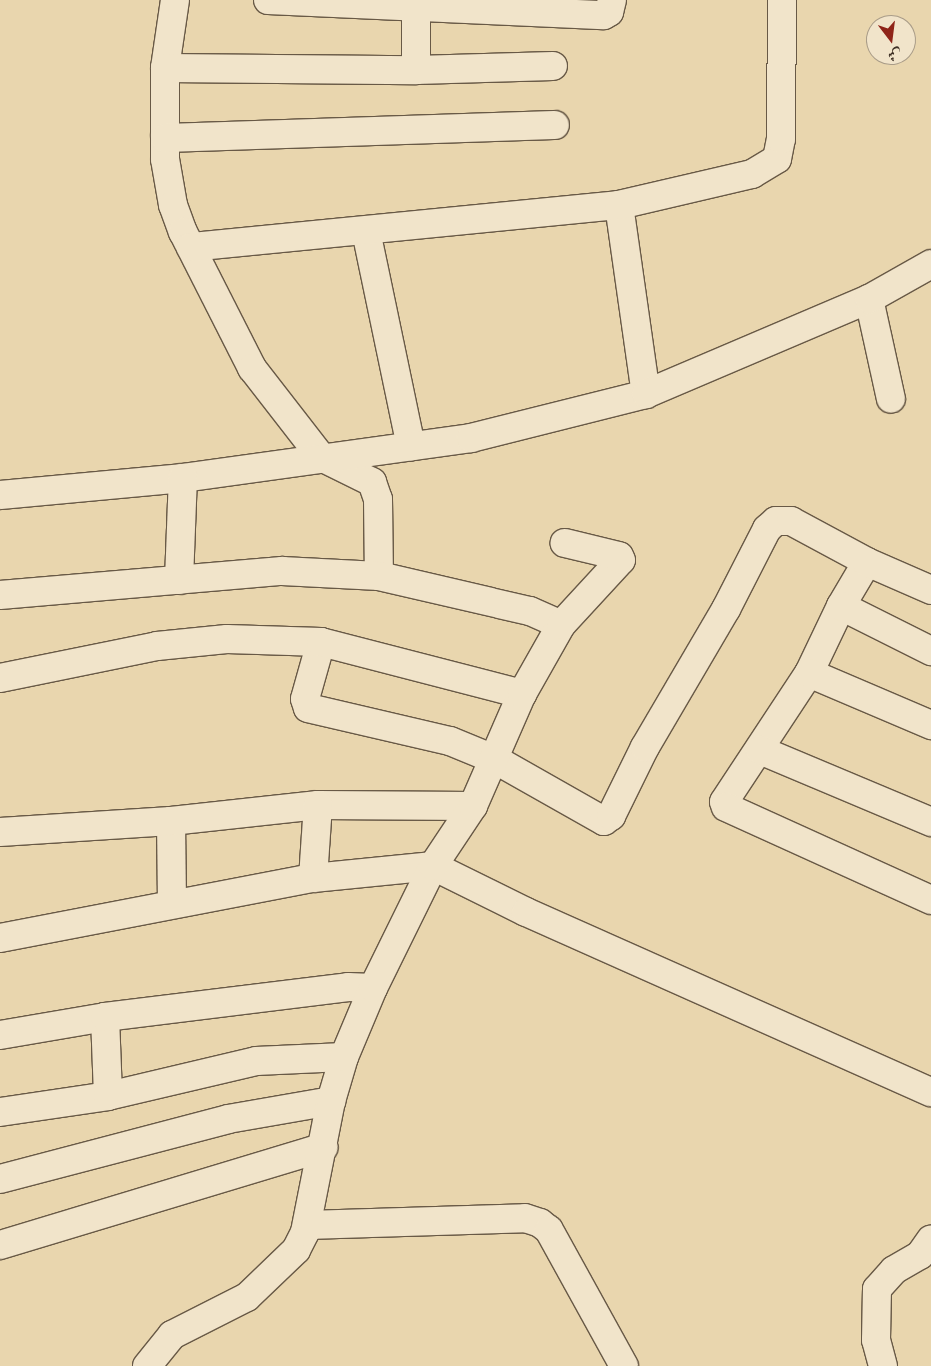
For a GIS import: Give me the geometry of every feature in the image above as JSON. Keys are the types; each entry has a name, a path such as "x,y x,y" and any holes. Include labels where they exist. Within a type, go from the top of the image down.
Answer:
{"street":[{"path":"175,0 165,68 165,138 174,205 191,247 252,368 321,457 372,482 378,499 379,576"},
{"path":"268,0 415,4 604,15 609,12 612,0"},
{"path":"191,247 619,205 752,174 777,159 781,130 782,0"},
{"path":"415,4 416,70"},
{"path":"165,68 416,70 553,66"},
{"path":"165,138 555,125"},
{"path":"619,205 646,394"},
{"path":"366,231 411,446"},
{"path":"0,495 183,478 321,457 470,438 646,394 869,299 931,264"},
{"path":"869,299 891,399"},
{"path":"179,580 183,478"},
{"path":"322,642 305,700 308,708 450,741 496,760 599,821 608,820 768,529 776,521 787,519 867,562 931,590"},
{"path":"147,1366 172,1335 248,1297 280,1268 296,1250 306,1225 324,1147 331,1101 344,1056 374,988 433,866 474,806 496,760 522,694 561,625 621,560 619,556 565,543"},
{"path":"867,562 841,606 809,673 760,750 724,798 726,807 931,900"},
{"path":"0,595 282,571 379,576 530,611 561,625"},
{"path":"841,606 931,651"},
{"path":"0,678 157,646 227,639 322,642 522,694"},
{"path":"809,673 931,725"},
{"path":"760,750 931,822"},
{"path":"0,832 171,821 318,805 474,806"},
{"path":"313,878 318,805"},
{"path":"171,821 172,903"},
{"path":"0,938 172,903 313,878 433,866 526,912 931,1092"},
{"path":"0,1034 105,1017 348,987 374,988"},
{"path":"105,1017 108,1096"},
{"path":"0,1112 108,1096 256,1061 344,1056"},
{"path":"0,1179 228,1119 331,1101"},
{"path":"0,1245 324,1147"},
{"path":"306,1225 525,1218 540,1223 549,1230 624,1366"},
{"path":"883,1366 876,1340 877,1289 894,1270 920,1255 931,1239"}]}
